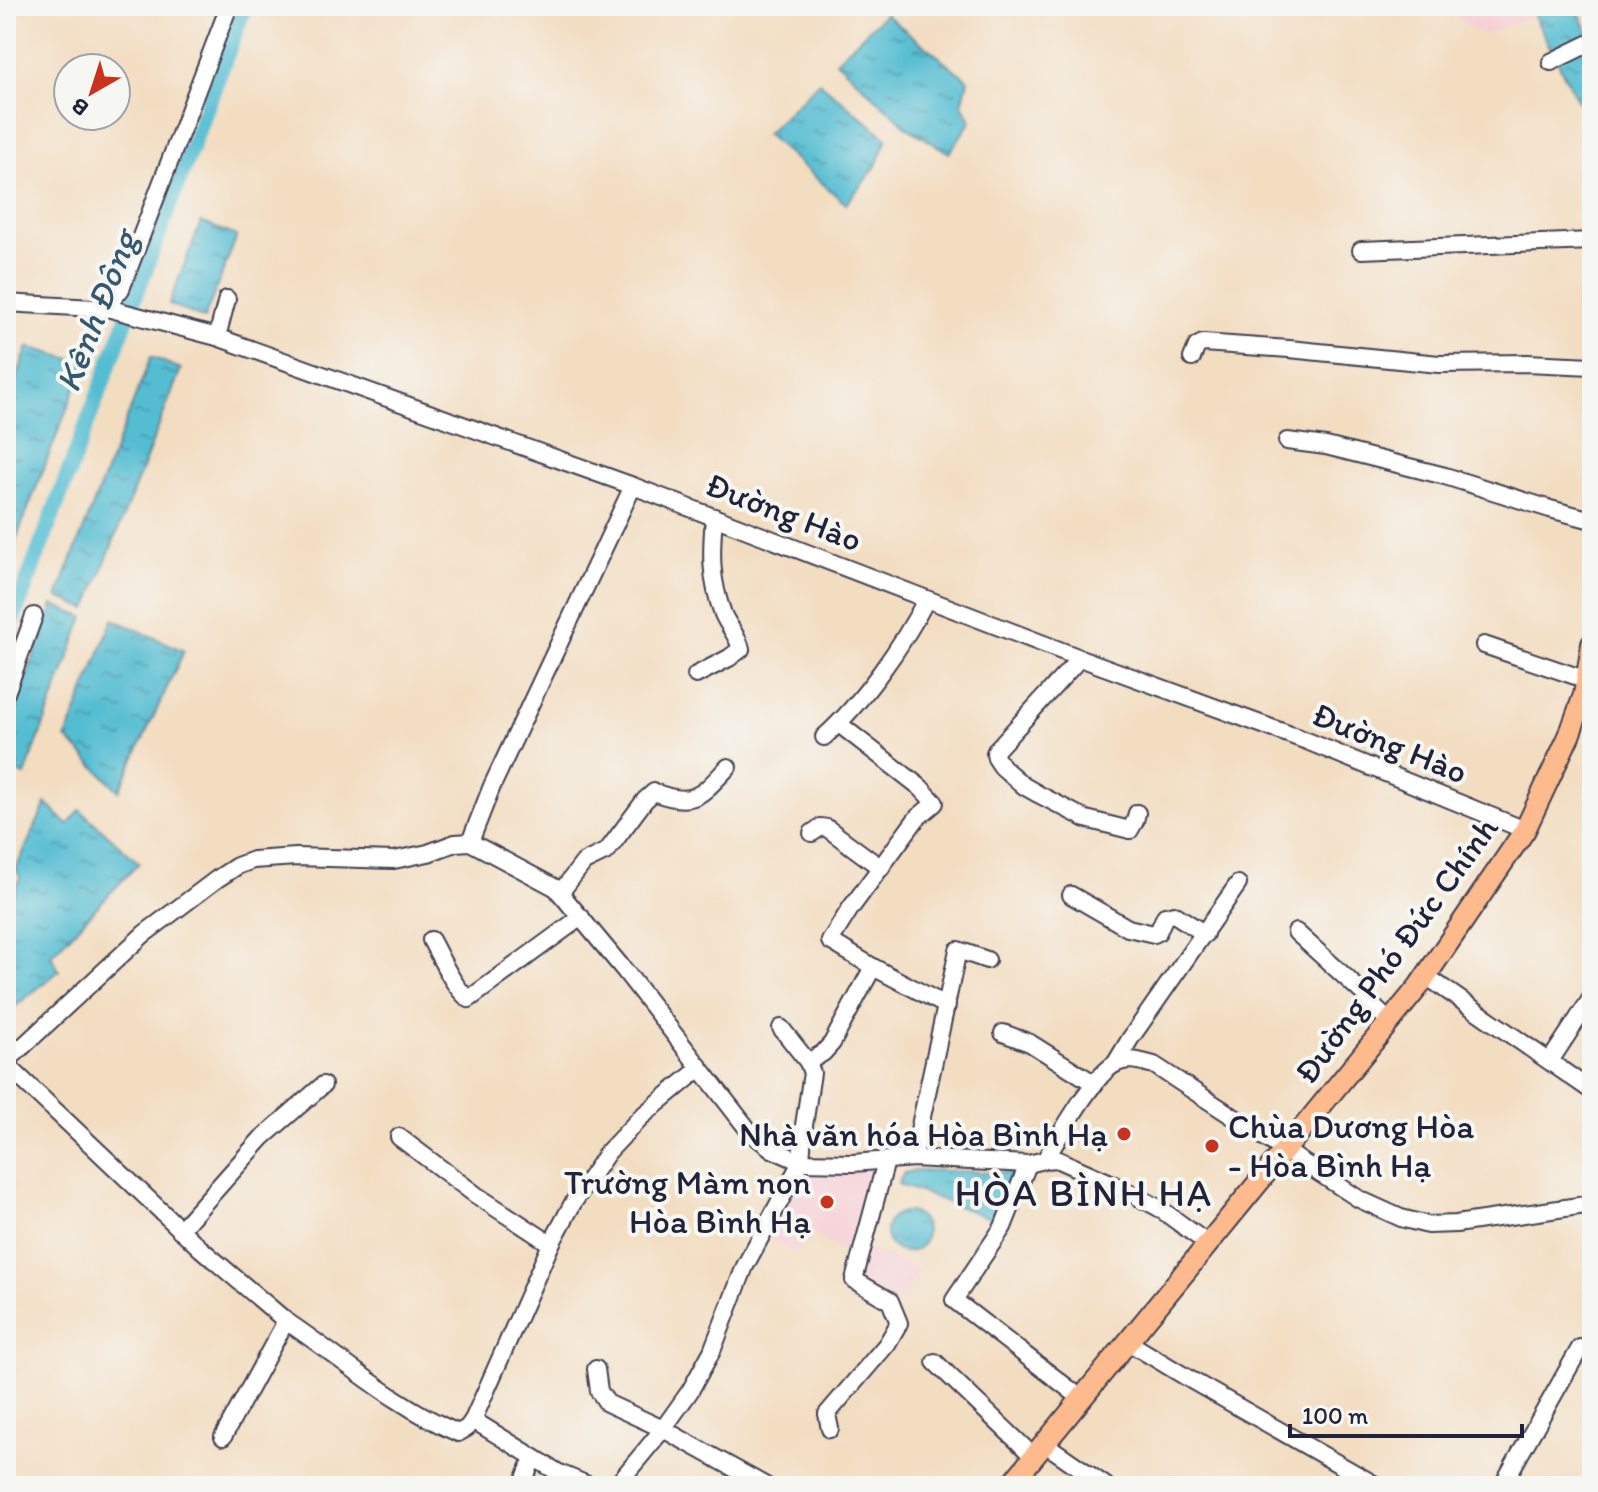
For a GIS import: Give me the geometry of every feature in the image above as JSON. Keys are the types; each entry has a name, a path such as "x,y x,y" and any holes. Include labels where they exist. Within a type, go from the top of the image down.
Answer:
{"main road":[{"name":"Đường Phó Đức Chính","path":"1010,1486 1426,976 1525,830 1588,689 1592,644"}],"street":[{"path":"107,309 121,289 229,6"},
{"path":"1551,62 1592,42"},
{"path":"1361,250 1592,241"},
{"path":"217,337 227,299"},
{"name":"Đường Hào","path":"6,303 107,309 217,337 633,486 926,600 1307,741 1525,830"},
{"path":"1192,358 1197,346 1203,343 1439,364 1592,366"},
{"path":"1287,441 1326,446 1430,472 1592,520"},
{"path":"470,842 492,786 633,486"},
{"path":"696,675 741,649 723,614 713,581 714,517"},
{"path":"824,737 866,691 926,600"},
{"path":"6,693 34,616"},
{"path":"1484,645 1588,689"},
{"path":"1080,658 997,749 996,758 1024,786 1086,819 1130,830 1137,813"},
{"path":"839,724 920,787 935,803 917,818 830,941 947,1006"},
{"path":"560,893 584,862 607,851 654,792 682,801 696,797 728,767"},
{"path":"812,833 821,827 827,828 881,868"},
{"path":"699,1069 641,1117 607,1153 573,1203 551,1244 473,1420 458,1433 436,1424 400,1402 286,1321 180,1230 6,1063 144,934 237,866 253,860 296,857 394,860 455,843 470,842 556,888 750,1132 772,1149 801,1162 853,1163 913,1158 1037,1162 1056,1159 1159,1208 1208,1244"},
{"path":"1082,1399 954,1300 1003,1227 1037,1162 1099,1078 1115,1064 1238,884"},
{"path":"1071,895 1128,928 1154,934 1165,916 1174,914 1205,934"},
{"path":"431,940 459,989 469,999 581,917"},
{"path":"1296,932 1390,1022"},
{"path":"913,1158 958,950 987,960"},
{"path":"808,1062 832,1043 873,967"},
{"path":"1426,976 1592,1091"},
{"path":"1550,1061 1592,997"},
{"path":"620,1484 690,1391 712,1351 745,1266 801,1162 812,1073 808,1062 781,1028"},
{"path":"1003,1033 1030,1043 1095,1084"},
{"path":"1115,1064 1132,1059 1154,1065 1369,1204 1413,1222 1456,1224 1592,1204"},
{"path":"180,1230 262,1138 323,1085"},
{"path":"399,1137 476,1195 551,1244"},
{"path":"830,1429 827,1414 887,1344 899,1323 890,1301 854,1280 886,1161"},
{"path":"223,1437 286,1321"},
{"path":"1128,1342 1377,1486"},
{"path":"1502,1486 1580,1348"},
{"path":"935,1362 1039,1451 1106,1486"},
{"path":"596,1369 599,1391 607,1403 663,1429 766,1486"},
{"path":"473,1420 559,1473 590,1486"},
{"path":"522,1486 533,1458"}],"shaded area":[{"path":"1450,6 1525,6 1531,17 1484,35 1465,26"},
{"name":"Trường Màm non Hòa Bình Hạ","path":"881,1162 861,1245 920,1269 899,1305 859,1279 863,1262 815,1236 795,1253 765,1236 803,1167"}],"water":[{"path":"1529,6 1576,6 1592,41 1592,100 1579,103"},
{"path":"885,14 968,80 962,104 971,121 949,153 908,128 836,61"},
{"path":"819,82 887,138 876,166 846,204 766,134"},
{"path":"201,222 237,236 204,319 169,304"},
{"path":"28,347 85,363 6,565 6,407"},
{"path":"151,357 181,369 87,609 57,597"},
{"path":"53,605 84,617 25,775 6,768 6,731"},
{"path":"113,619 184,651 119,791 66,738"},
{"path":"46,803 68,825 80,810 139,863 51,955 59,971 11,1010 6,1006 6,912 20,877 16,869"},
{"path":"917,1170 1019,1173 1000,1222 898,1184 904,1173"},
{"path":"906,1212 920,1218 926,1232 920,1246 906,1252 892,1246 886,1232 892,1218"}],"waterway":[{"name":"Kênh Đông","path":"6,638 245,6"}],"place":[{"name":"Nhà văn hóa Hòa Bình Hạ","path":"1124,1134"},
{"name":"Chùa Dương Hòa - Hòa Bình Hạ","path":"1212,1146"},
{"name":"Trường Màm non Hòa Bình Hạ","path":"827,1202"}],"district":[{"name":"HÒA BÌNH HẠ","path":"1084,1193"}]}
